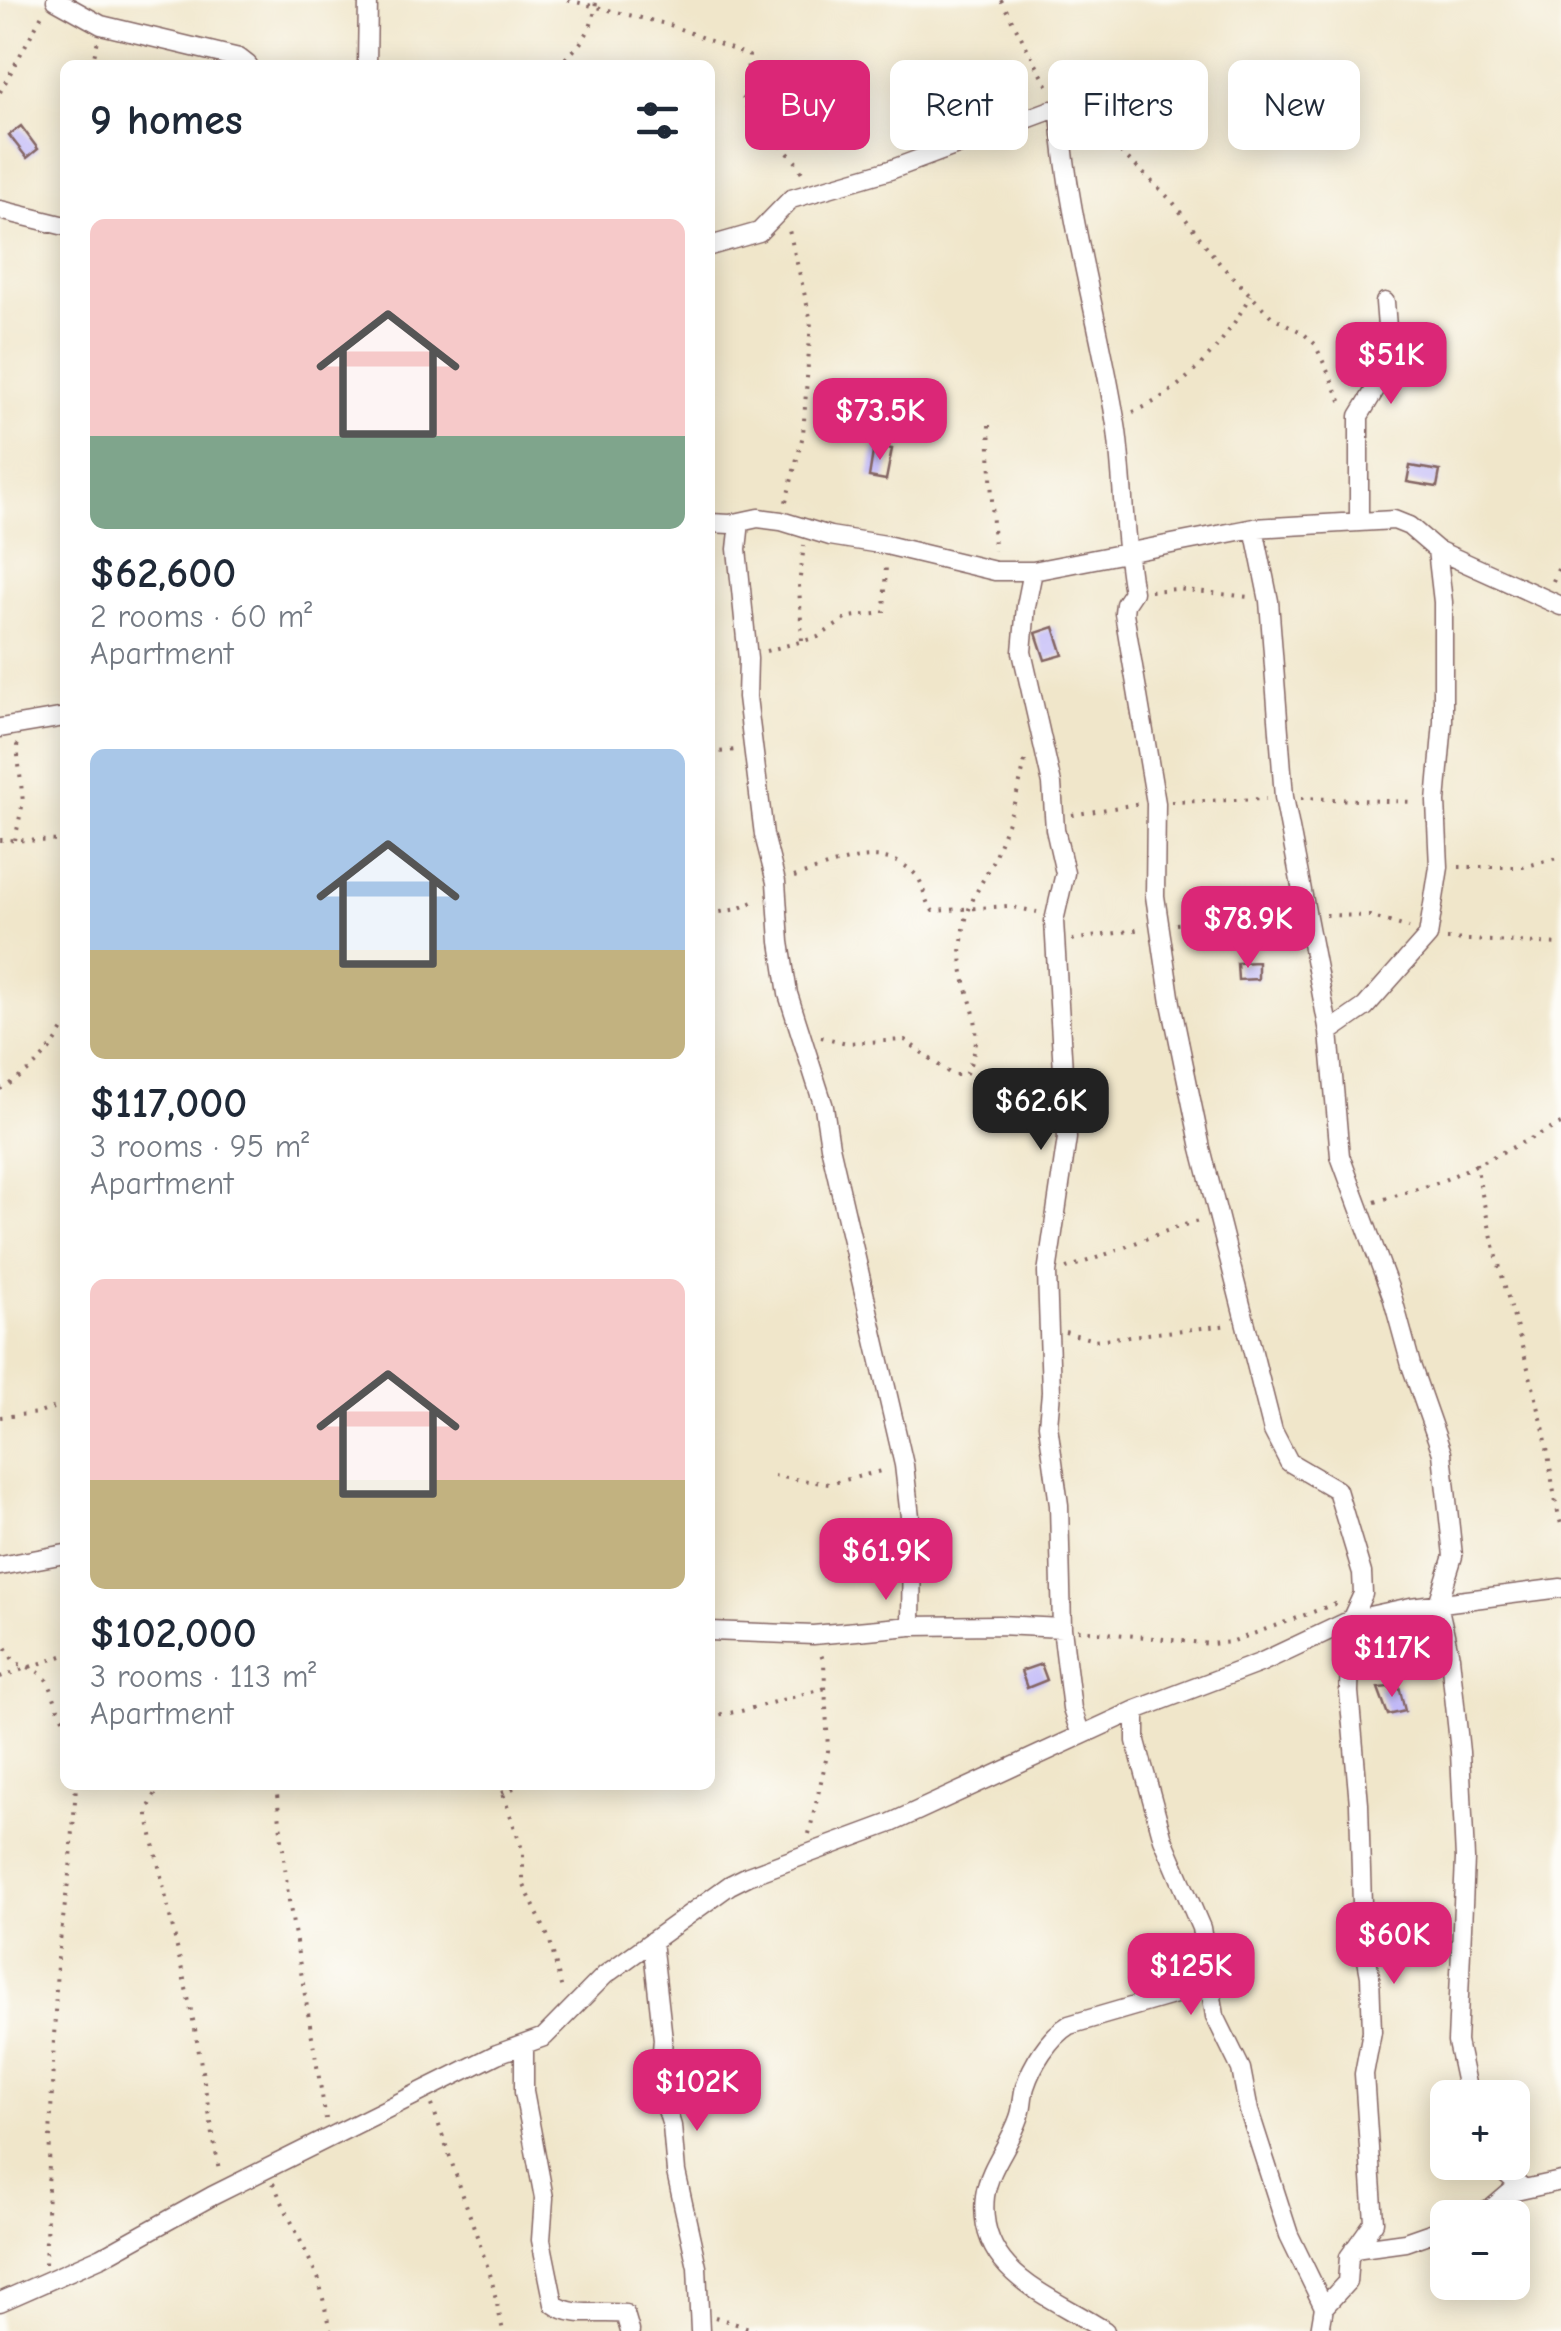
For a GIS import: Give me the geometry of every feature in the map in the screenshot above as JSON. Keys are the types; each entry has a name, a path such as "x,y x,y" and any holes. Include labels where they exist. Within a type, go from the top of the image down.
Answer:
{"street":[{"path":"367,60 368,0"},
{"path":"50,6 101,25 242,60"},
{"path":"715,245 759,232 791,199 890,170 1051,110 1059,112 1064,170 1114,420 1133,592 1124,613 1156,803 1154,883 1170,1003 1190,1100 1273,1431 1289,1462 1337,1490 1362,1572 1363,1594 1352,1620 1349,1692 1359,1804 1363,1938 1370,1976 1372,2031 1364,2074 1374,2222 1349,2256 1347,2282 1324,2307 1320,2331"},
{"path":"0,210 60,225"},
{"path":"1359,520 1360,411 1390,365 1384,302"},
{"path":"715,523 758,518 781,521 995,571 1033,571 1254,528 1394,520 1408,526 1437,550 1561,606"},
{"path":"740,522 737,549 748,659 747,697 764,836 776,882 788,994 824,1107 904,1465 912,1534 911,1626"},
{"path":"1254,528 1269,601 1284,797 1329,1032 1340,1156 1392,1296 1442,1453 1454,1556 1438,1604 1450,1658 1460,1752 1464,1858 1457,2042 1465,2080"},
{"path":"1329,1032 1365,1007 1428,936 1439,866 1436,802 1443,688 1443,602 1437,550"},
{"path":"1033,571 1022,652 1064,873 1054,921 1067,1138 1047,1273 1051,1392 1048,1426 1058,1504 1062,1628 1072,1709 1081,1735"},
{"path":"0,728 60,718"},
{"path":"0,1566 60,1555"},
{"path":"0,2302 102,2257 222,2191 497,2054 544,2037 605,1975 730,1886 891,1823 1136,1710 1260,1663 1352,1620 1561,1588"},
{"path":"715,1632 812,1635 911,1626 999,1624 1062,1628"},
{"path":"1136,1710 1136,1741 1167,1852 1201,1928 1216,2016 1241,2069 1254,2126 1290,2235 1324,2307"},
{"path":"652,1941 664,2039 659,2084 672,2126 676,2172 691,2232 700,2322"},
{"path":"1105,2331 1004,2267 987,2228 985,2195 999,2155 1018,2123 1026,2085 1057,2032 1069,2025 1210,1984"},
{"path":"524,2046 524,2092 544,2198 541,2240 554,2304 567,2311 625,2314 630,2331"},
{"path":"1514,2180 1523,2188"},
{"path":"1502,2200 1523,2188 1561,2182"},
{"path":"1354,2250 1405,2242 1430,2233"}],"path":[{"path":"568,0 670,25 749,56 743,103 796,162 812,191"},
{"path":"563,60 580,47 593,25 596,0"},
{"path":"1001,0 1048,88"},
{"path":"0,92 50,6"},
{"path":"93,60 101,25"},
{"path":"1117,150 1172,201 1220,264 1271,316 1315,344 1343,405 1358,426"},
{"path":"781,521 803,435 810,371 810,321 784,205"},
{"path":"1114,420 1171,392 1198,366 1250,295"},
{"path":"989,425 995,571"},
{"path":"802,640 799,585 808,529"},
{"path":"748,659 818,636 849,617 884,613 886,544"},
{"path":"1133,592 1177,588 1228,592 1269,601"},
{"path":"15,840 24,802 17,746 28,736"},
{"path":"715,753 756,748"},
{"path":"798,1026 823,1038 847,1042 905,1040 952,1075 965,1075 973,1060 978,1023 963,968 961,948 966,909 996,852 1027,749"},
{"path":"1056,819 1118,805 1284,797 1436,802"},
{"path":"0,840 60,841"},
{"path":"715,913 747,907 776,882 872,856 902,864 916,876 930,910 1029,908 1054,921"},
{"path":"1439,866 1523,867 1561,857"},
{"path":"1058,942 1252,916 1307,915 1370,916 1428,936 1561,944"},
{"path":"0,1089 33,1068 60,1035"},
{"path":"1356,1206 1440,1182 1561,1124"},
{"path":"1476,1163 1487,1226 1542,1422 1561,1524"},
{"path":"1047,1273 1128,1248 1182,1224 1220,1216"},
{"path":"1048,1323 1094,1340 1246,1323"},
{"path":"0,1417 39,1413 60,1406"},
{"path":"774,1476 836,1484 904,1465"},
{"path":"1062,1628 1211,1644 1230,1642 1363,1594"},
{"path":"803,1858 828,1751 824,1662 812,1635"},
{"path":"0,1639 15,1663 31,1666 49,1680 60,1709"},
{"path":"0,1677 60,1657"},
{"path":"715,1715 826,1688"},
{"path":"45,2282 57,1963 76,1790"},
{"path":"157,1790 148,1817 195,2029 222,2191"},
{"path":"277,1790 288,1895 329,2139"},
{"path":"501,1790 523,1852 523,1884 546,1931 568,2012"},
{"path":"502,1793 509,1790"},
{"path":"427,2091 491,2276 503,2331"},
{"path":"267,2170 319,2280 330,2331"},
{"path":"700,2322 758,2331"}],"building":[{"path":"21,126 38,149 27,158 9,135"},
{"path":"874,446 892,449 886,480 869,477"},
{"path":"1410,466 1440,471 1437,487 1407,482"},
{"path":"1054,627 1063,655 1045,660 1036,633"},
{"path":"1258,962 1258,979 1238,980 1237,963"},
{"path":"1041,1664 1047,1680 1027,1688 1021,1671"},
{"path":"1399,1686 1405,1711 1388,1715 1378,1688"}]}
